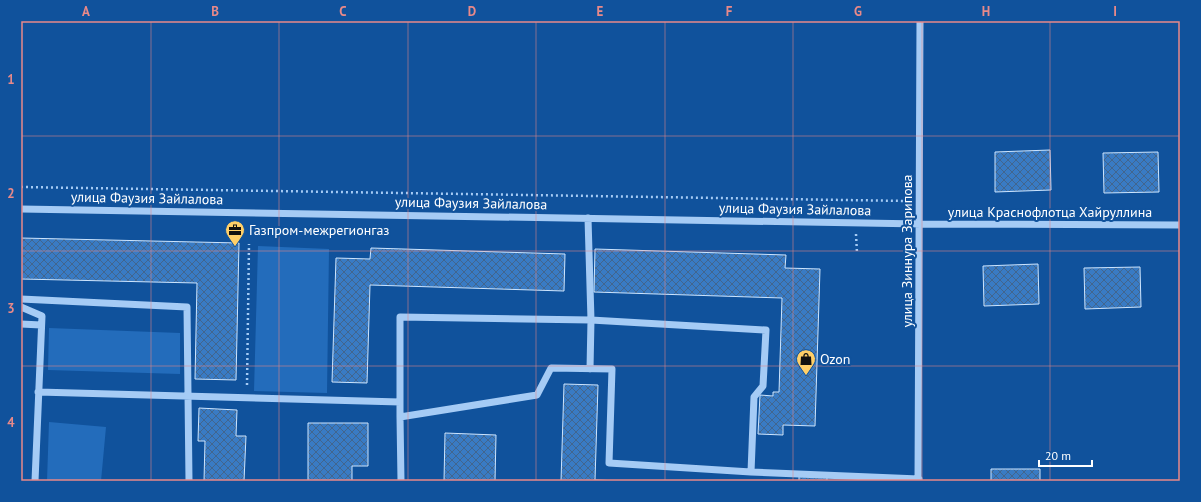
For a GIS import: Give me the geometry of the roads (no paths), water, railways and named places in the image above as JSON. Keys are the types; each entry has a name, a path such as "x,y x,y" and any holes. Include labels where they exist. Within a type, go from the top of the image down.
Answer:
{"street":[{"name":"улица Зиннура Зарипова","path":"918,480 921,202 920,21"},
{"name":"улица Фаузия Зайлалова","path":"21,209 920,224"},
{"path":"588,218 591,320 590,369"},
{"name":"улица Краснофлотца Хайруллина","path":"920,224 1180,225"},
{"path":"21,299 187,306 189,481"},
{"path":"21,307 42,316 34,481"},
{"path":"401,481 400,317 591,320 766,330 763,386 754,396 751,472"},
{"path":"21,324 41,325"},
{"path":"400,416 538,395 551,368 612,369 609,463 918,480"},
{"path":"38,392 400,402"}],"place":[{"name":"Газпром-межрегионгаз","path":"235,247"},
{"name":"Ozon","path":"806,376"}]}
